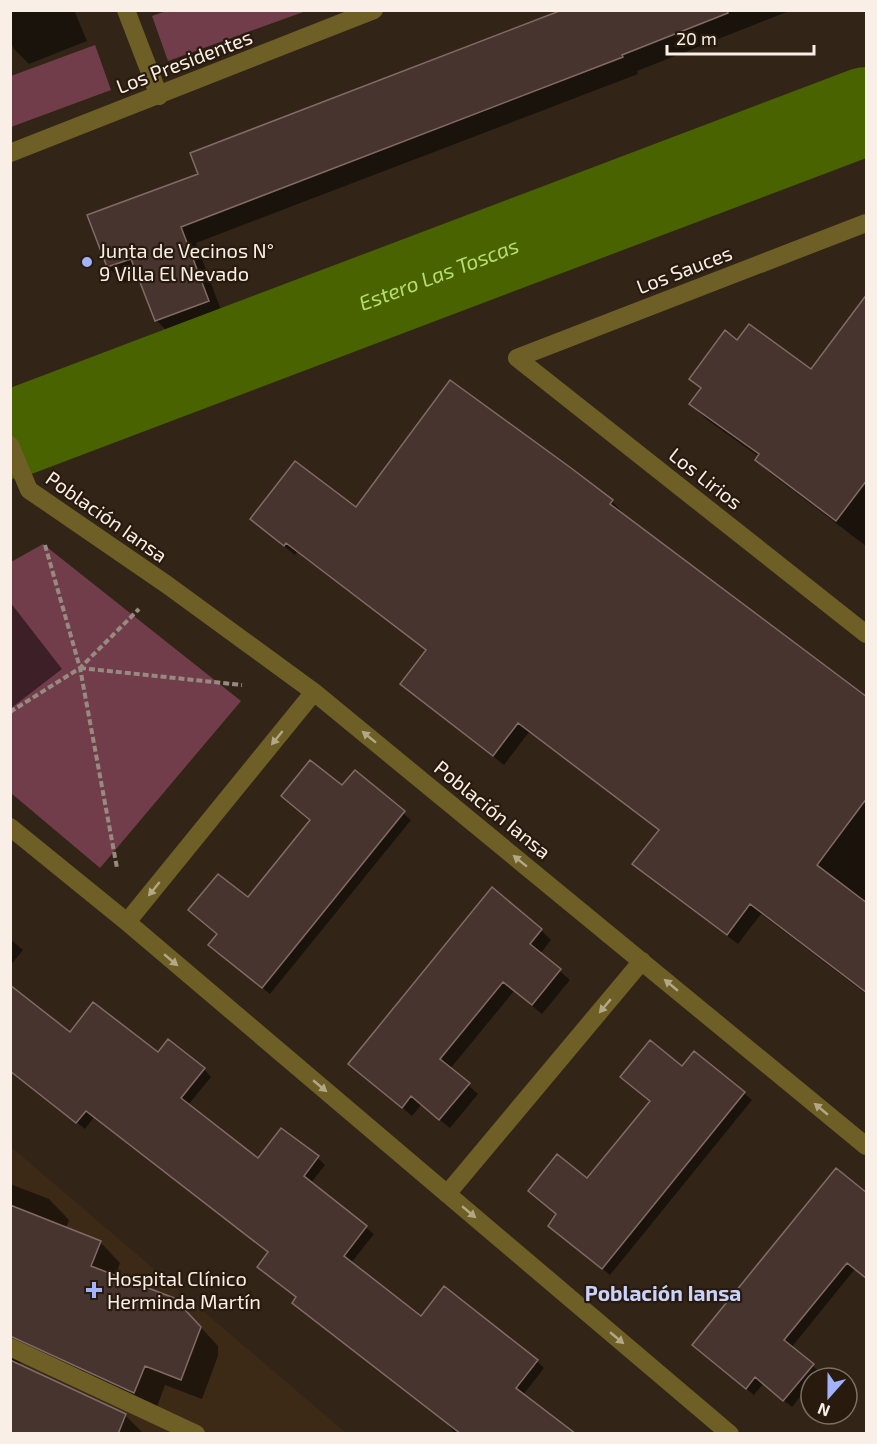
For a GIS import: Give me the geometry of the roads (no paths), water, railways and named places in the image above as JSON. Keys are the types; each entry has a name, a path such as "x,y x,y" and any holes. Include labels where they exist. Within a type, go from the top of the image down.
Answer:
{"street":[{"path":"126,10 159,96"},
{"name":"Los Presidentes","path":"10,153 374,10"},
{"name":"Los Sauces","path":"517,358 867,223"},
{"name":"Los Lirios","path":"517,358 867,634"},
{"name":"Población Iansa","path":"10,445 28,490 166,584 314,692 867,1146"},
{"path":"127,922 314,692"},
{"path":"10,827 127,922 730,1434"},
{"path":"447,1194 642,961"},
{"path":"10,1347 196,1434"}],"waterway":[{"name":"Estero Las Toscas","path":"10,435 866,111"}],"place":[{"name":"Junta de Vecinos N° 9 Villa El Nevado","path":"87,262"},
{"name":"Hospital Clínico Herminda Martín","path":"94,1290"}],"district":[{"name":"Población Iansa","path":"663,1292"}]}
